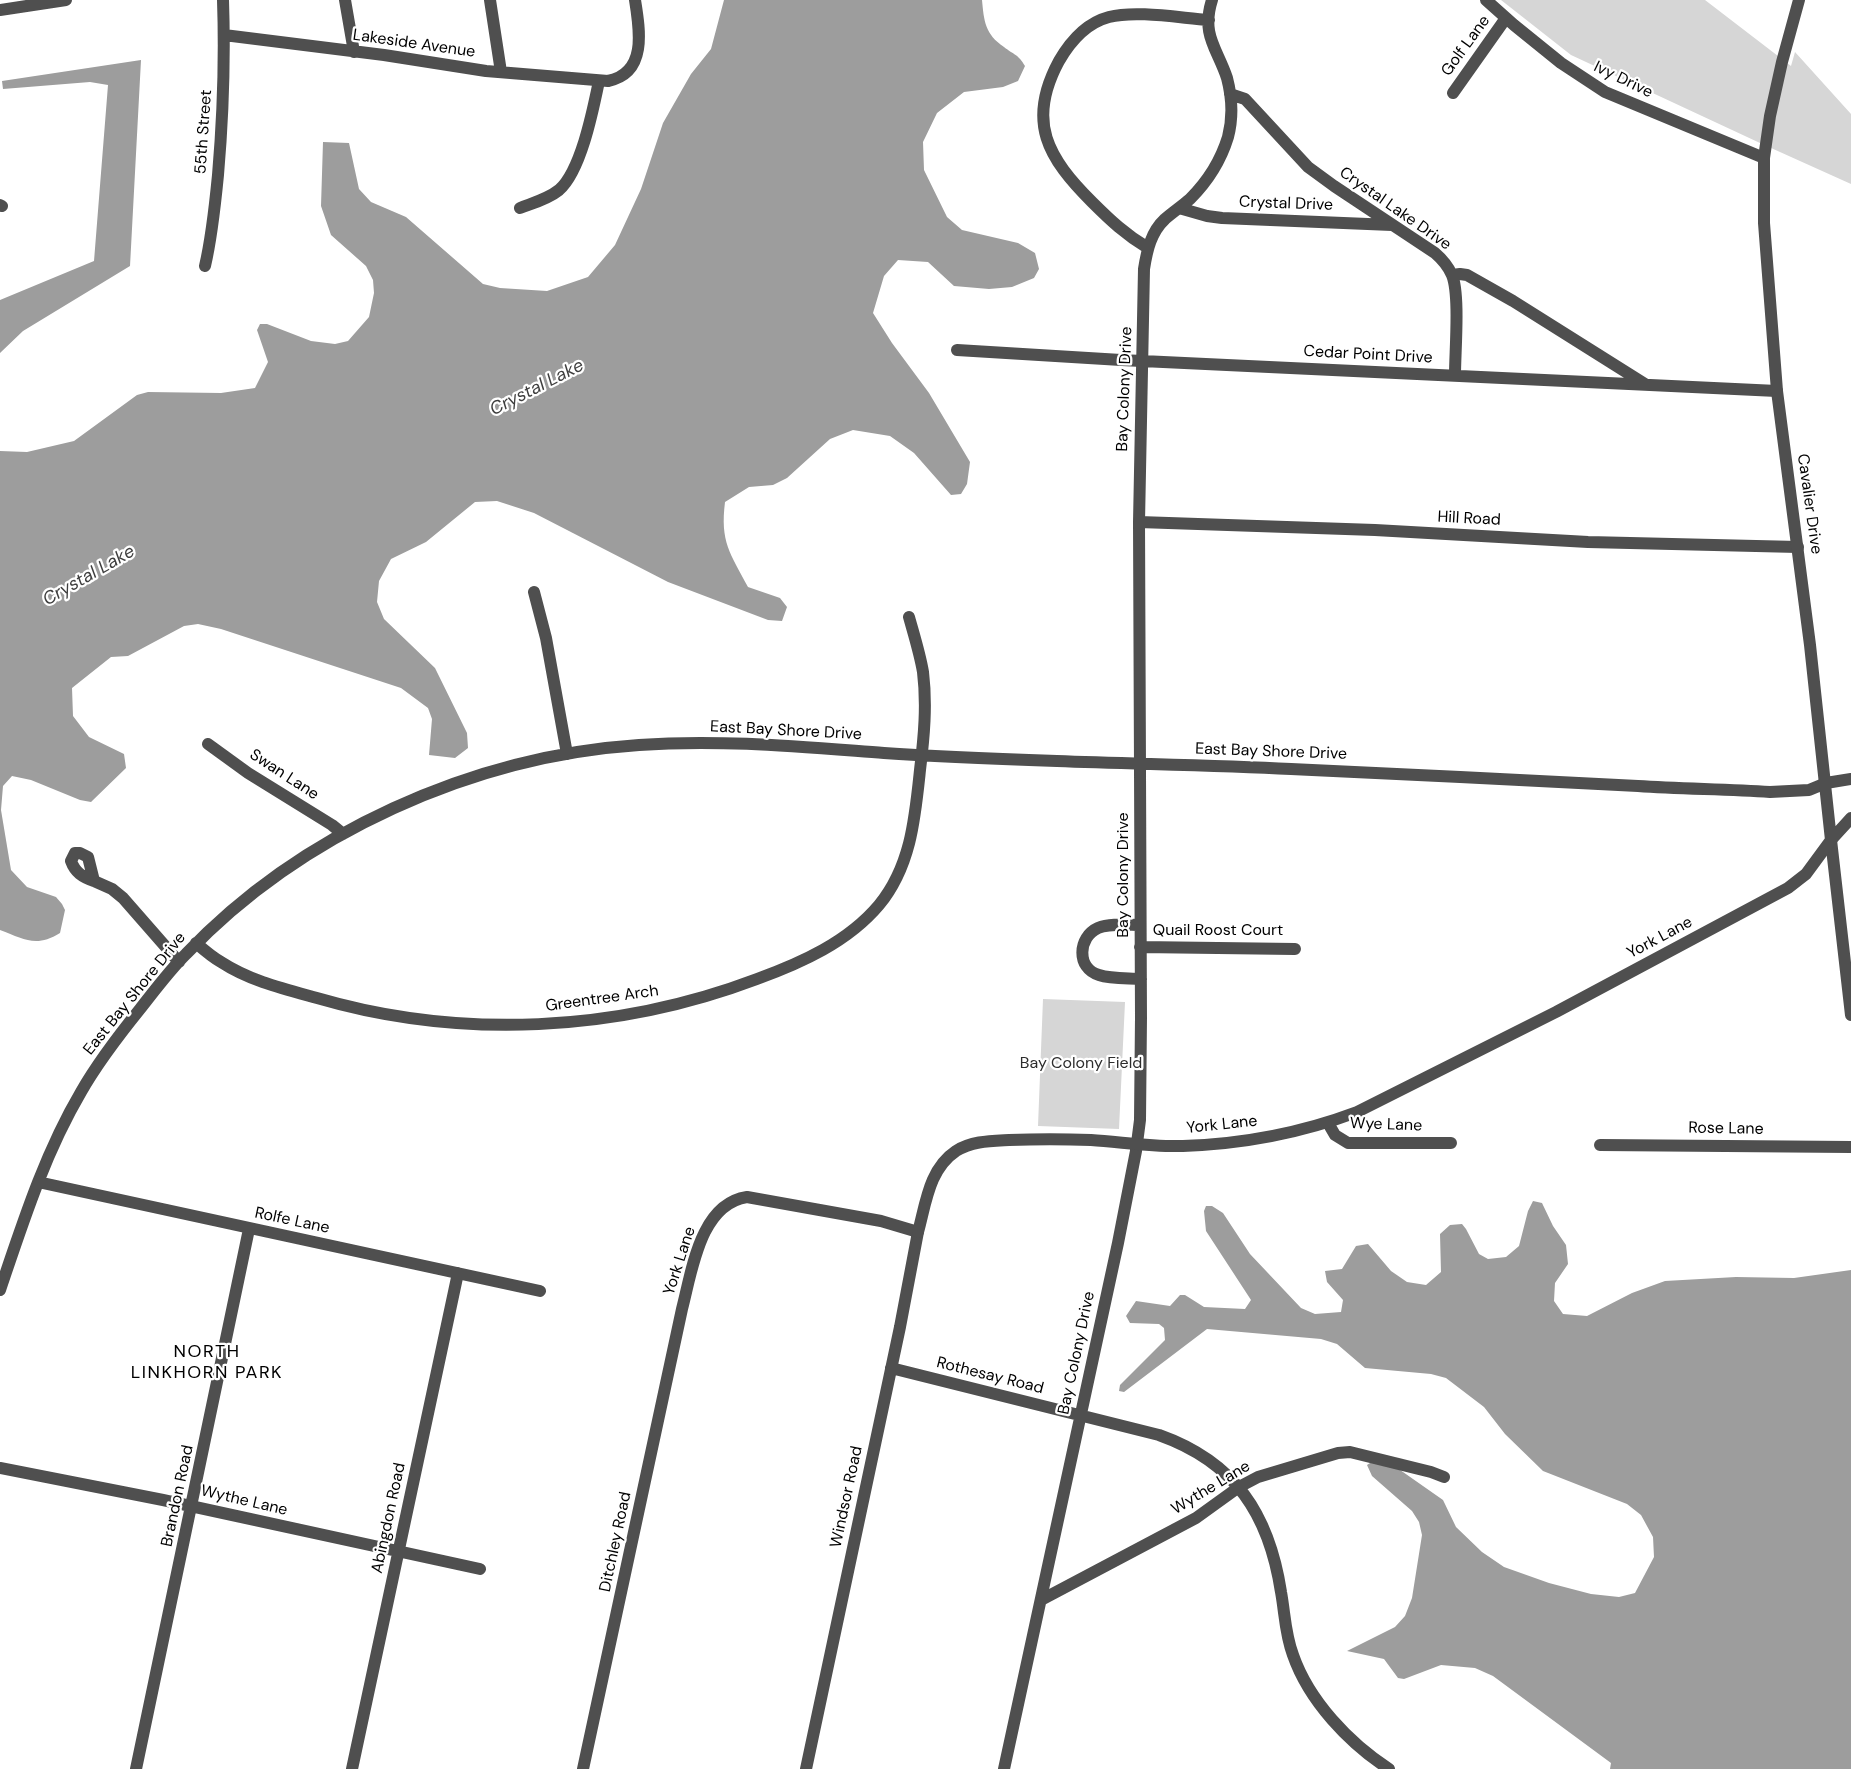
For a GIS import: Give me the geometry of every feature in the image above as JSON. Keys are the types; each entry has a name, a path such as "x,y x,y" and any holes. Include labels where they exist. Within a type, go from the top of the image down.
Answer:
{"street":[{"path":"0,10 66,0"},
{"name":"55th Street","path":"205,266 211,240 223,113 223,0"},
{"path":"345,0 354,52"},
{"path":"490,0 501,72"},
{"path":"520,208 551,195 568,180 574,170 599,81 617,79 630,70 635,63 638,33 635,0"},
{"name":"Bay Colony Drive","path":"1004,1769 1118,1243 1140,1120 1139,522 1144,268 1148,249 1160,224 1203,184 1220,156 1230,125 1230,94 1226,77 1210,38 1209,20 1212,0"},
{"name":"Ivy Drive","path":"1486,0 1561,63 1605,92 1764,158"},
{"name":"Cavalier Drive","path":"1799,0 1770,116 1764,158 1764,223 1777,391 1826,783 1851,1015"},
{"path":"1148,249 1115,225 1075,185 1048,147 1044,114 1049,85 1063,55 1074,40 1094,23 1120,15 1209,20"},
{"name":"Golf Lane","path":"1453,93 1506,18"},
{"name":"Lakeside Avenue","path":"224,35 501,72 599,81"},
{"name":"Crystal Lake Drive","path":"1230,94 1245,99 1306,165 1435,252 1452,275 1460,273 1467,275 1513,301 1647,385"},
{"name":"Crystal Drive","path":"1179,208 1222,218 1393,225"},
{"path":"1452,275 1456,292 1455,375"},
{"name":"Cedar Point Drive","path":"957,350 1777,391"},
{"name":"Hill Road","path":"1139,522 1375,530 1599,543 1798,547"},
{"path":"534,592 546,638 567,754"},
{"name":"Greentree Arch","path":"196,943 220,962 261,982 341,1005 419,1020 485,1026 534,1025 616,1017 666,1008 740,986 771,974 832,945 845,936 869,915 894,884 904,862 915,823 925,723 922,670 909,617"},
{"name":"Swan Lane","path":"208,744 343,834"},
{"name":"East Bay Shore Drive","path":"0,1290 45,1162 82,1090 128,1024 196,943 294,862 343,834 436,790 528,761 643,745 706,744 799,746 1140,764 1287,768 1770,792 1809,790 1826,783 1851,779"},
{"name":"York Lane","path":"679,1322 700,1244 706,1230 727,1203 738,1199 757,1198 881,1221 918,1232 934,1174 950,1156 969,1145 981,1142 1031,1139 1090,1140 1175,1146 1217,1144 1287,1133 1328,1123 1357,1112 1556,1012 1788,888 1806,874 1831,840 1851,818"},
{"path":"94,881 112,889 123,898 179,962"},
{"path":"1140,925 1108,926 1096,929 1086,938 1082,953 1083,961 1093,973 1100,976 1141,979"},
{"name":"Quail Roost Court","path":"1140,947 1295,948"},
{"name":"Wye Lane","path":"1328,1123 1335,1135 1348,1143 1451,1143"},
{"name":"Rose Lane","path":"1600,1145 1851,1148"},
{"name":"Rolfe Lane","path":"38,1182 540,1291"},
{"name":"Brandon Road","path":"136,1769 249,1229"},
{"name":"Windsor Road","path":"806,1769 918,1232"},
{"name":"Abingdon Road","path":"352,1769 458,1273"},
{"name":"Ditchley Road","path":"584,1769 679,1322"},
{"name":"Rothesay Road","path":"891,1368 1149,1432 1177,1441 1219,1467 1239,1487 1251,1504 1273,1551 1285,1628 1300,1671 1330,1718 1370,1756 1389,1769"},
{"name":"Wythe Lane","path":"1041,1600 1196,1518 1239,1487 1279,1470 1338,1453 1350,1452 1444,1477"},
{"name":"Wythe Lane","path":"0,1468 480,1569"}],"green space":[{"path":"1501,0 1705,0 1791,66 1795,52 1851,114 1851,184 1571,55"},
{"name":"Bay Colony Field","path":"1043,999 1125,1002 1119,1129 1038,1126"}],"water":[{"name":"Crystal Lake","path":"724,0 982,0 989,32 1025,66 1018,81 1003,87 964,92 937,113 923,142 924,170 947,217 962,230 1018,243 1035,253 1039,269 1034,278 1012,287 989,289 954,286 928,262 898,260 884,276 873,313 929,393 970,462 967,484 961,494 951,495 914,453 890,436 853,430 830,439 787,478 773,485 749,487 725,502 725,538 731,556 748,587 780,598 787,607 782,621 768,620 668,582 534,513 497,501 475,502 426,542 391,559 379,581 377,602 384,619 435,668 467,733 468,748 455,758 429,755 432,719 428,708 401,688 221,629 198,624 184,626 128,656 111,657 72,688 73,716 89,737 124,754 126,768 91,802 80,800 31,780 12,776 3,786 1,810 11,870 27,887 56,897 62,904 65,910 60,933 52,938 37,941 23,939 0,930 0,451 27,452 74,441 137,395 148,392 221,393 255,388 268,362 257,330 260,324 267,324 311,341 335,344 348,341 369,317 374,293 373,280 366,266 331,235 321,206 323,142 349,143 359,189 371,202 406,217 483,284 500,288 547,291 588,277 615,245 641,189 663,123 691,74 711,49"},
{"path":"141,60 130,266 23,331 0,353 0,300 94,261 108,85 90,82 3,89 2,81"},
{"path":"1533,1201 1542,1203 1553,1226 1566,1245 1568,1264 1555,1283 1554,1301 1563,1314 1587,1316 1632,1293 1665,1281 1736,1277 1794,1278 1851,1270 1851,1769 1610,1769 1611,1763 1493,1676 1475,1668 1441,1665 1404,1679 1398,1678 1384,1659 1347,1651 1395,1627 1405,1616 1412,1598 1422,1535 1419,1522 1412,1511 1372,1476 1367,1465 1373,1461 1393,1465 1443,1500 1456,1527 1482,1552 1504,1567 1549,1583 1591,1594 1619,1597 1635,1593 1654,1557 1653,1537 1641,1515 1627,1504 1543,1471 1505,1434 1484,1407 1446,1378 1431,1374 1365,1368 1337,1344 1321,1339 1207,1329 1124,1392 1119,1391 1120,1385 1165,1340 1164,1328 1159,1324 1130,1323 1126,1316 1136,1301 1170,1306 1180,1295 1185,1295 1204,1307 1245,1309 1251,1300 1206,1231 1204,1211 1206,1206 1212,1206 1223,1213 1250,1254 1301,1308 1315,1314 1341,1312 1343,1300 1327,1282 1325,1271 1342,1269 1356,1246 1368,1244 1391,1271 1407,1282 1426,1285 1441,1272 1440,1234 1450,1225 1462,1224 1479,1254 1488,1259 1506,1257 1519,1246 1528,1211"}],"district":[{"name":"NORTH LINKHORN PARK","path":"207,1362"}]}
